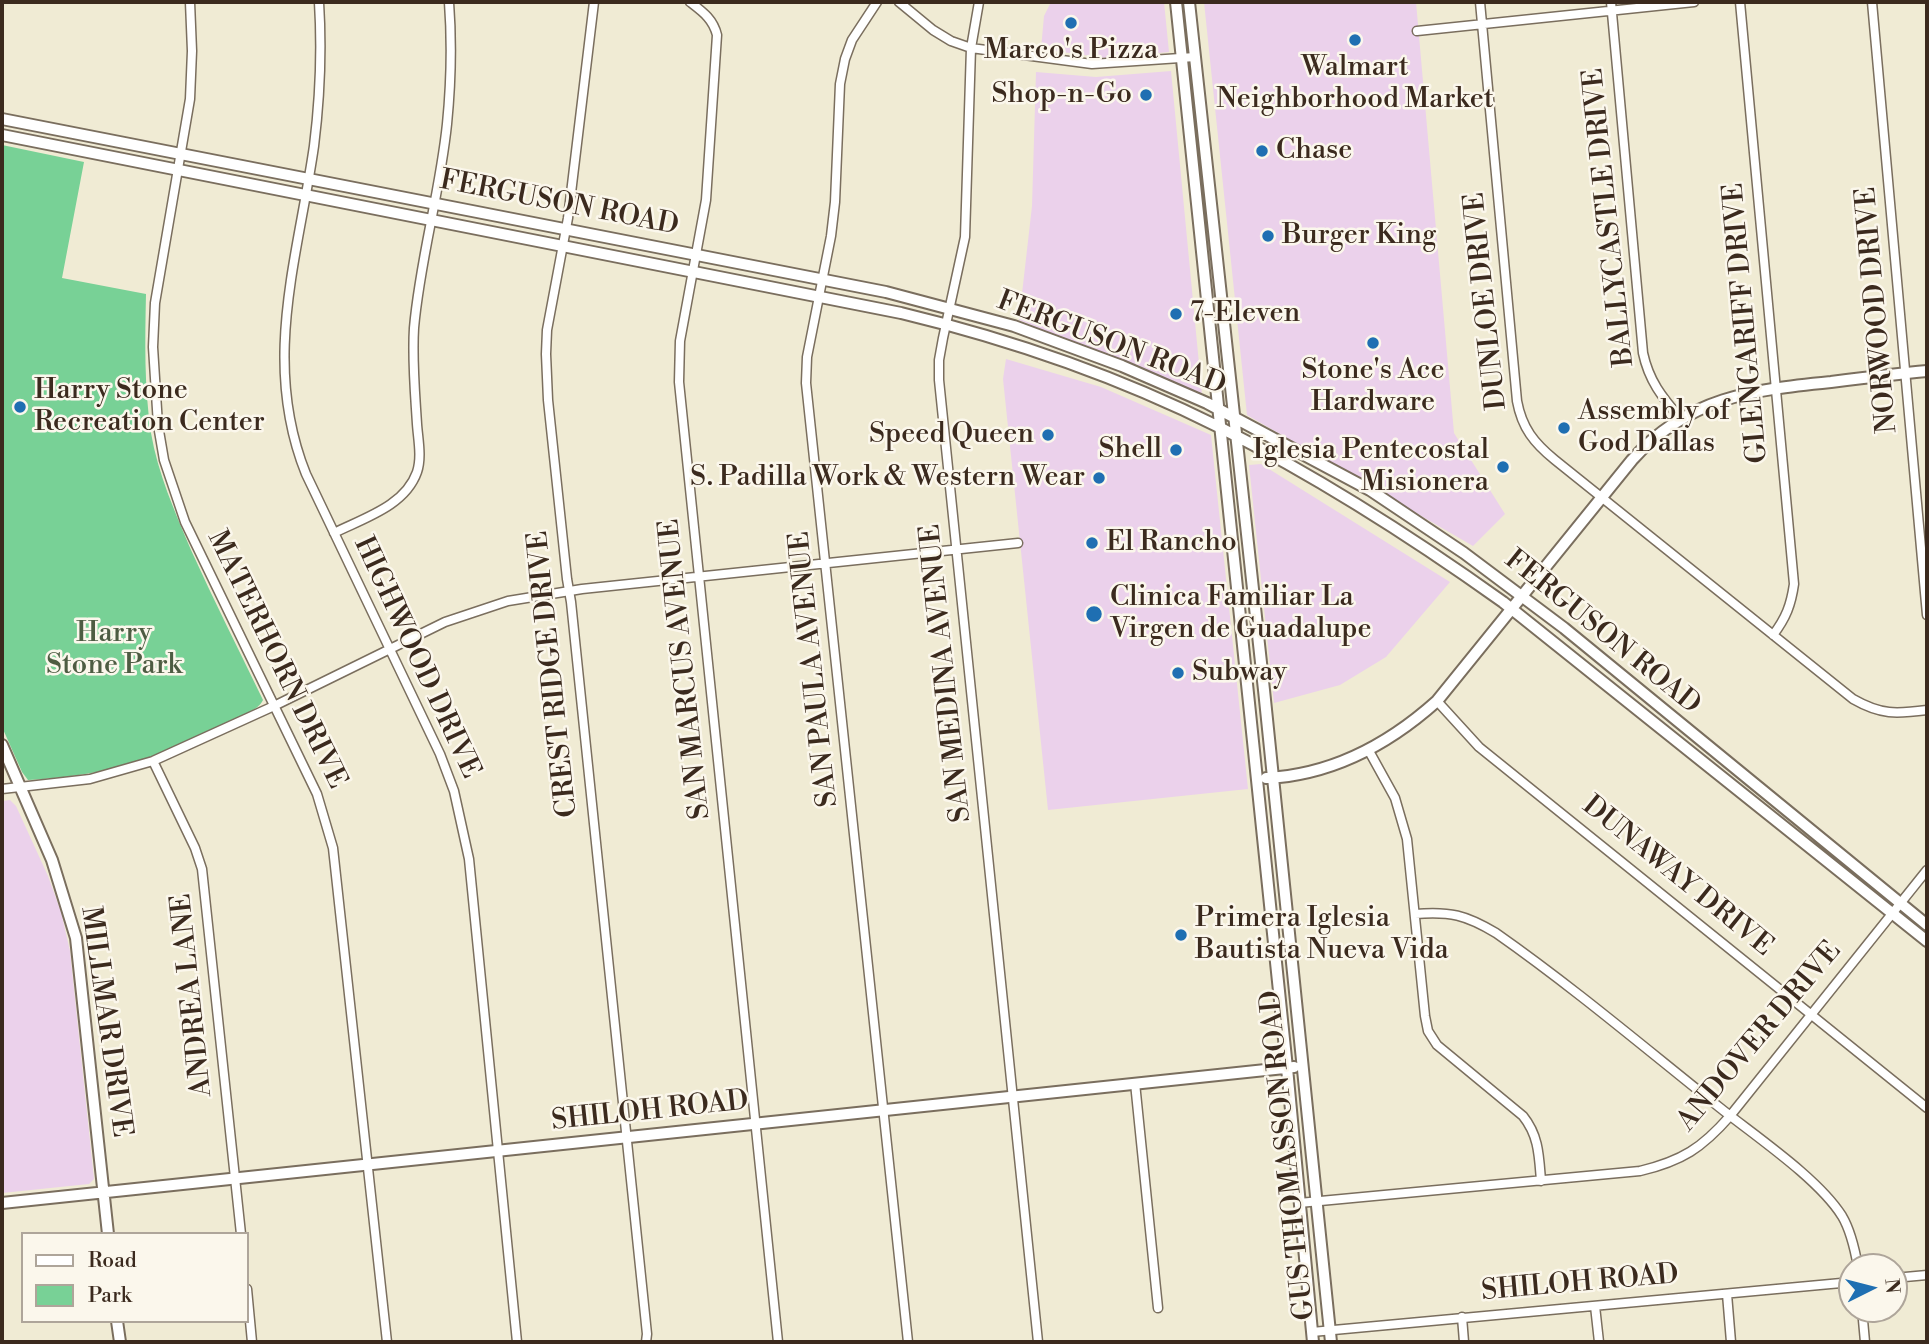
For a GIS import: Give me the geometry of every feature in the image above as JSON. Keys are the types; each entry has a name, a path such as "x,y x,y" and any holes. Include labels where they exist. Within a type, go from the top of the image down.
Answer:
{"main road":[{"name":"GUS THOMASSON ROAD","path":"1175,2 1287,1068 1312,1337"},
{"name":"GUS THOMASSON ROAD","path":"1189,2 1331,1342"},
{"name":"FERGUSON ROAD","path":"2,119 822,279 950,308 1066,344 1159,381 1219,409 1370,491 1464,553 1564,628 1734,770 1927,925"},
{"name":"FERGUSON ROAD","path":"2,135 819,296 946,324 1094,373 1236,436 1369,512 1471,579 1927,941"},
{"path":"1198,215 1212,214"},
{"path":"1256,779 1308,773 1369,751 1394,736 1437,701 1647,443 1680,418 1733,395 1927,371"},
{"path":"1231,532 1248,541"},
{"path":"1243,646 1259,644"},
{"name":"MILLMAR DRIVE","path":"2,745 52,860 75,938 108,1232"},
{"path":"1725,780 1734,770"},
{"name":"SHILOH ROAD","path":"2,1203 1303,1066"},
{"path":"117,1323 120,1342"}],"street":[{"name":"MATERHORN DRIVE","path":"190,2 190,99 158,276 154,325 154,382 158,425 164,460 185,522 317,794 333,848 387,1342"},
{"name":"HIGHWOOD DRIVE","path":"319,2 319,98 285,326 286,401 296,450 419,707 454,791 469,859 517,1342"},
{"path":"334,533 390,505 402,496 418,470 414,330 447,124 450,87 449,2"},
{"name":"CREST RIDGE DRIVE","path":"594,2 564,246 547,330 545,354 646,1342"},
{"name":"SAN MARCUS AVENUE","path":"690,2 714,24 716,35 706,200 680,341 678,367 778,1342"},
{"name":"SAN PAULA AVENUE","path":"877,2 852,40 845,59 841,84 835,202 807,356 806,383 908,1342"},
{"path":"899,2 933,30 951,41 971,48 1092,64 1195,57"},
{"name":"SAN MEDINA AVENUE","path":"979,2 971,48 965,237 939,360 939,380 1038,1342"},
{"name":"DUNLOE DRIVE","path":"1480,2 1520,417 1527,433 1536,445 1853,699 1886,713 1927,710"},
{"path":"1417,31 1482,25 1611,6 1694,2"},
{"name":"GLENGARIFF DRIVE","path":"1740,2 1794,584 1787,616 1773,635"},
{"name":"NORWOOD DRIVE","path":"1872,2 1927,615"},
{"name":"BALLYCASTLE DRIVE","path":"1611,6 1643,353 1647,372 1654,386 1680,418"},
{"path":"2,789 90,779 153,761 274,706 445,622 508,601 569,591 1018,543"},
{"name":"DUNAWAY DRIVE","path":"1437,701 1479,747 1927,1108"},
{"path":"1369,751 1395,797 1407,839 1425,1016 1429,1031 1437,1045 1523,1116 1533,1129 1538,1142 1541,1181"},
{"name":"ANDREA LANE","path":"153,761 202,869 241,1232"},
{"name":"ANDOVER DRIVE","path":"1299,1203 1640,1171 1664,1165 1695,1150 1730,1116 1927,870"},
{"path":"1415,914 1454,913 1475,920 1528,955 1811,1181 1843,1217 1854,1253"},
{"path":"1136,1083 1158,1308"},
{"path":"1908,1277 1927,1275"},
{"name":"SHILOH ROAD","path":"1312,1337 1330,1329 1838,1283"},
{"path":"1727,1294 1731,1342"},
{"path":"248,1300 252,1342"},
{"path":"1595,1306 1599,1342"},
{"path":"1462,1317 1464,1342"},
{"path":"1863,1323 1865,1342"}],"shaded area":[{"path":"1051,2 1164,2 1169,52 1105,58 1041,49 1044,16"},
{"path":"1204,2 1416,2 1454,433 1505,514 1473,546 1247,415"},
{"path":"1171,71 1202,395 1019,320 1032,206 1036,72 1096,77"},
{"path":"1006,359 1101,387 1211,435 1248,789 1048,810 1003,379"},
{"path":"1261,464 1450,582 1386,657 1340,685 1274,703 1249,465"},
{"path":"10,800 16,806 48,876 61,912 70,951 94,1179 89,1184 2,1193 2,801"}],"green space":[{"name":"Harry Stone Park","path":"2,145 84,162 62,278 146,294 147,398 158,463 191,550 263,700 247,713 142,760 91,773 28,780 2,727"}],"place":[{"name":"Marco's Pizza","path":"1071,23"},
{"name":"Walmart Neighborhood Market","path":"1355,40"},
{"name":"Shop-n-Go","path":"1146,95"},
{"name":"Chase","path":"1262,151"},
{"name":"Burger King","path":"1268,236"},
{"name":"7-Eleven","path":"1176,314"},
{"name":"Stone's Ace Hardware","path":"1373,343"},
{"name":"Harry Stone Recreation Center","path":"20,407"},
{"name":"Assembly of God Dallas","path":"1564,428"},
{"name":"Speed Queen","path":"1048,435"},
{"name":"Shell","path":"1176,450"},
{"name":"Iglesia Pentecostal Misionera","path":"1503,467"},
{"name":"S. Padilla Work & Western Wear","path":"1099,478"},
{"name":"El Rancho","path":"1092,543"},
{"name":"Clinica Familiar La Virgen de Guadalupe","path":"1094,614"},
{"name":"Subway","path":"1178,673"},
{"name":"Primera Iglesia Bautista Nueva Vida","path":"1181,935"}]}
